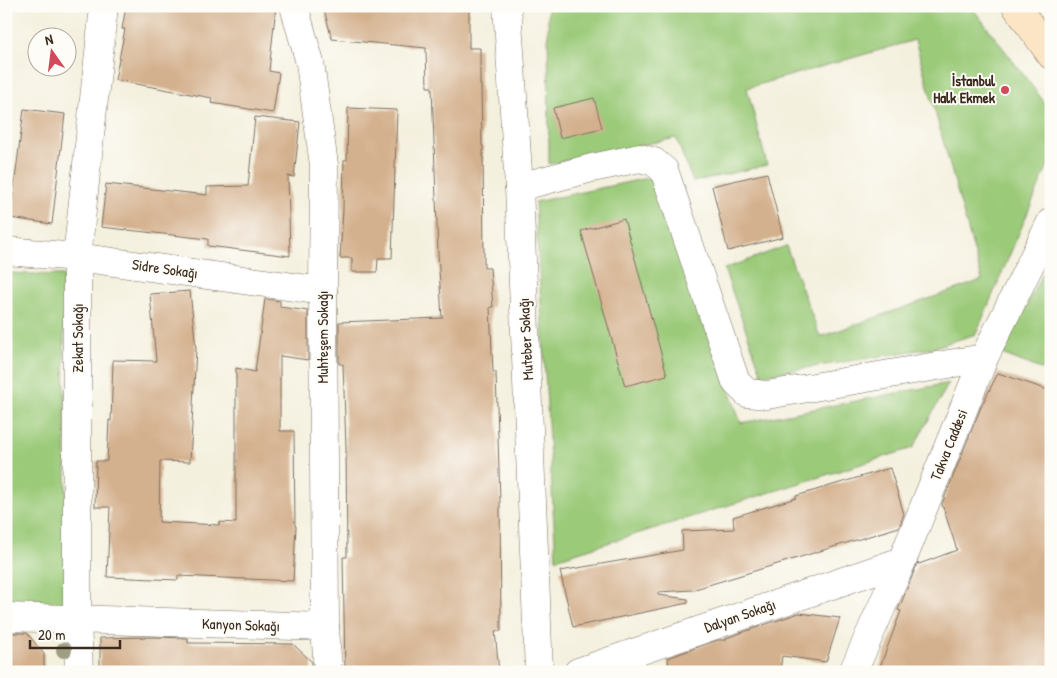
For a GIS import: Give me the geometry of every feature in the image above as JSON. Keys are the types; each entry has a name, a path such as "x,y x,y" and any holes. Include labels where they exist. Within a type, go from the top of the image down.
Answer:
{"street":[{"name":"Zekat Sokağı","path":"79,672 77,619 77,257 104,6"},
{"name":"Muhteşem Sokağı","path":"294,6 310,63 324,165 325,627 328,672"},
{"name":"Muteber Sokağı","path":"507,6 519,187 539,672"},
{"path":"1016,6 1051,54"},
{"path":"519,187 640,158 654,162 664,170 736,382 747,393 767,395 984,358"},
{"name":"Takva Caddesi","path":"853,672 902,561 984,358 1051,222"},
{"name":"Sidre Sokağı","path":"6,251 77,257 323,291"},
{"name":"Dalyan Sokağı","path":"578,672 902,561"},
{"name":"Kanyon Sokağı","path":"6,617 325,627"}],"green space":[{"path":"548,6 971,6 1051,111 1051,158 976,334 932,348 762,375 724,269 786,246 820,337 982,280 915,40 747,88 767,165 693,182 676,138 549,164"},
{"path":"652,177 741,423 949,383 913,448 556,559 535,202"},
{"path":"1051,256 1051,373 1002,354"},
{"path":"6,273 63,275 68,607 6,601"}],"building":[{"path":"126,6 276,6 269,71 279,73 273,113 211,103 212,98 115,80 125,29 122,29"},
{"path":"323,6 469,6 469,48 480,48 484,268 490,268 493,307 490,307 493,372 496,372 501,631 495,631 499,672 345,672 343,557 347,557 346,446 343,364 339,364 339,322 442,318 432,87 427,87 426,48 332,39"},
{"path":"594,98 602,128 560,138 553,108"},
{"path":"348,108 397,110 392,258 378,258 377,272 352,272 352,258 340,258 344,160 347,160"},
{"path":"24,109 65,114 52,224 10,218"},
{"path":"255,117 300,122 294,177 288,176 290,256 208,246 208,239 101,227 106,184 207,195 207,187 248,186"},
{"path":"767,173 783,237 728,251 712,186"},
{"path":"624,219 667,375 625,386 581,231"},
{"path":"190,291 196,349 190,462 160,461 159,522 219,525 219,522 236,523 236,368 255,372 265,299 280,301 280,307 308,311 308,360 280,356 280,431 294,431 296,526 293,581 178,576 178,580 107,577 110,507 95,507 96,461 107,461 109,420 111,421 113,360 156,361 150,294"},
{"path":"998,373 1051,391 1051,672 878,672 901,611 898,610 918,562 919,564 957,550 942,504 981,407"},
{"path":"890,468 904,514 899,527 692,590 658,592 658,595 688,599 688,603 573,627 560,571 683,550 682,531 734,529 733,517"},
{"path":"799,613 840,618 826,662 782,656 780,672 669,672 668,658 718,640 726,640 726,638"},
{"path":"6,633 27,633 44,654 44,672 6,672"},
{"path":"100,638 188,638 188,643 293,644 312,662 312,672 100,672"}],"place":[{"name":"İstanbul Halk Ekmek","path":"1005,90"}]}
